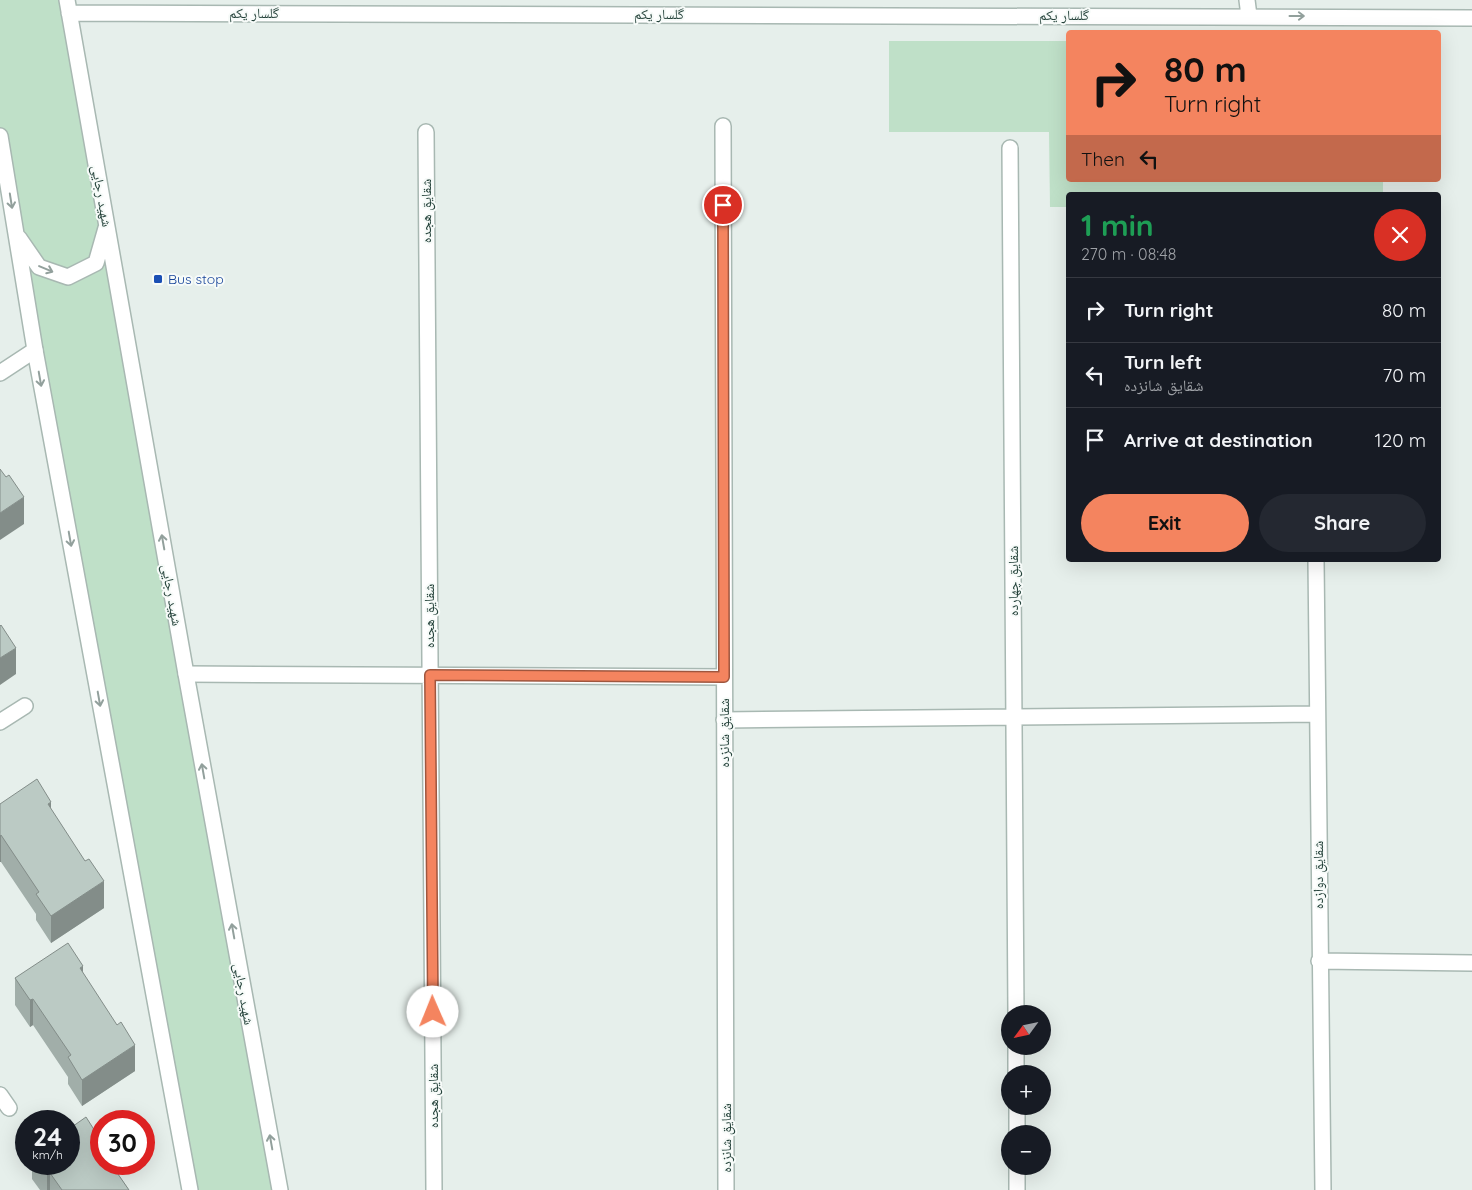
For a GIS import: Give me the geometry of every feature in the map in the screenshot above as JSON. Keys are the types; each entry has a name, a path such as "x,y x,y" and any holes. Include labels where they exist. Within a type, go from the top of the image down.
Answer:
{"street":[{"path":"1247,0 1249,16"},
{"name":"گلسار یکم","path":"68,6 1472,18"},
{"name":"شهید رجایی","path":"68,6 186,674 280,1190"},
{"name":"شقایق شانزده","path":"722,126 726,1190"},
{"name":"شقایق هجده","path":"426,132 434,1190"},
{"path":"0,136 35,350 190,1190"},
{"name":"شقایق چهارده","path":"1010,148 1016,1005"},
{"path":"16,232 39,267 68,278 96,263 107,224"},
{"path":"0,372 35,350"},
{"name":"شقایق دوازده","path":"1316,562 1323,1190"},
{"path":"186,674 724,677"},
{"path":"0,722 25,706"},
{"path":"724,720 1317,714"},
{"path":"1319,961 1472,963"},
{"path":"0,1095 8,1108"},
{"path":"1017,1175 1017,1190"}],"green space":[{"path":"0,0 68,0 280,1190 190,1190 0,136"},
{"path":"889,41 1066,41 1066,182 1383,182 1383,192 1066,192 1066,207 1050,207 1049,132 889,132"}],"building":[{"path":"0,469 6,477 9,475 24,497 0,513"},
{"path":"0,626 16,648 0,658"},
{"path":"37,779 51,802 48,804 85,861 89,859 104,881 51,916 36,894 39,892 0,836 0,804"},
{"path":"68,943 83,966 80,968 117,1025 121,1022 135,1045 82,1080 68,1057 71,1055 33,999 30,1000 15,978"},
{"path":"86,1117 90,1123 90,1175 119,1175 129,1190 62,1190 51,1175 80,1175 80,1121"}],"place":[{"name":"Bus stop","path":"158,279"}],"route":[{"path":"433,1012 430,675 724,677 723,205"}]}
